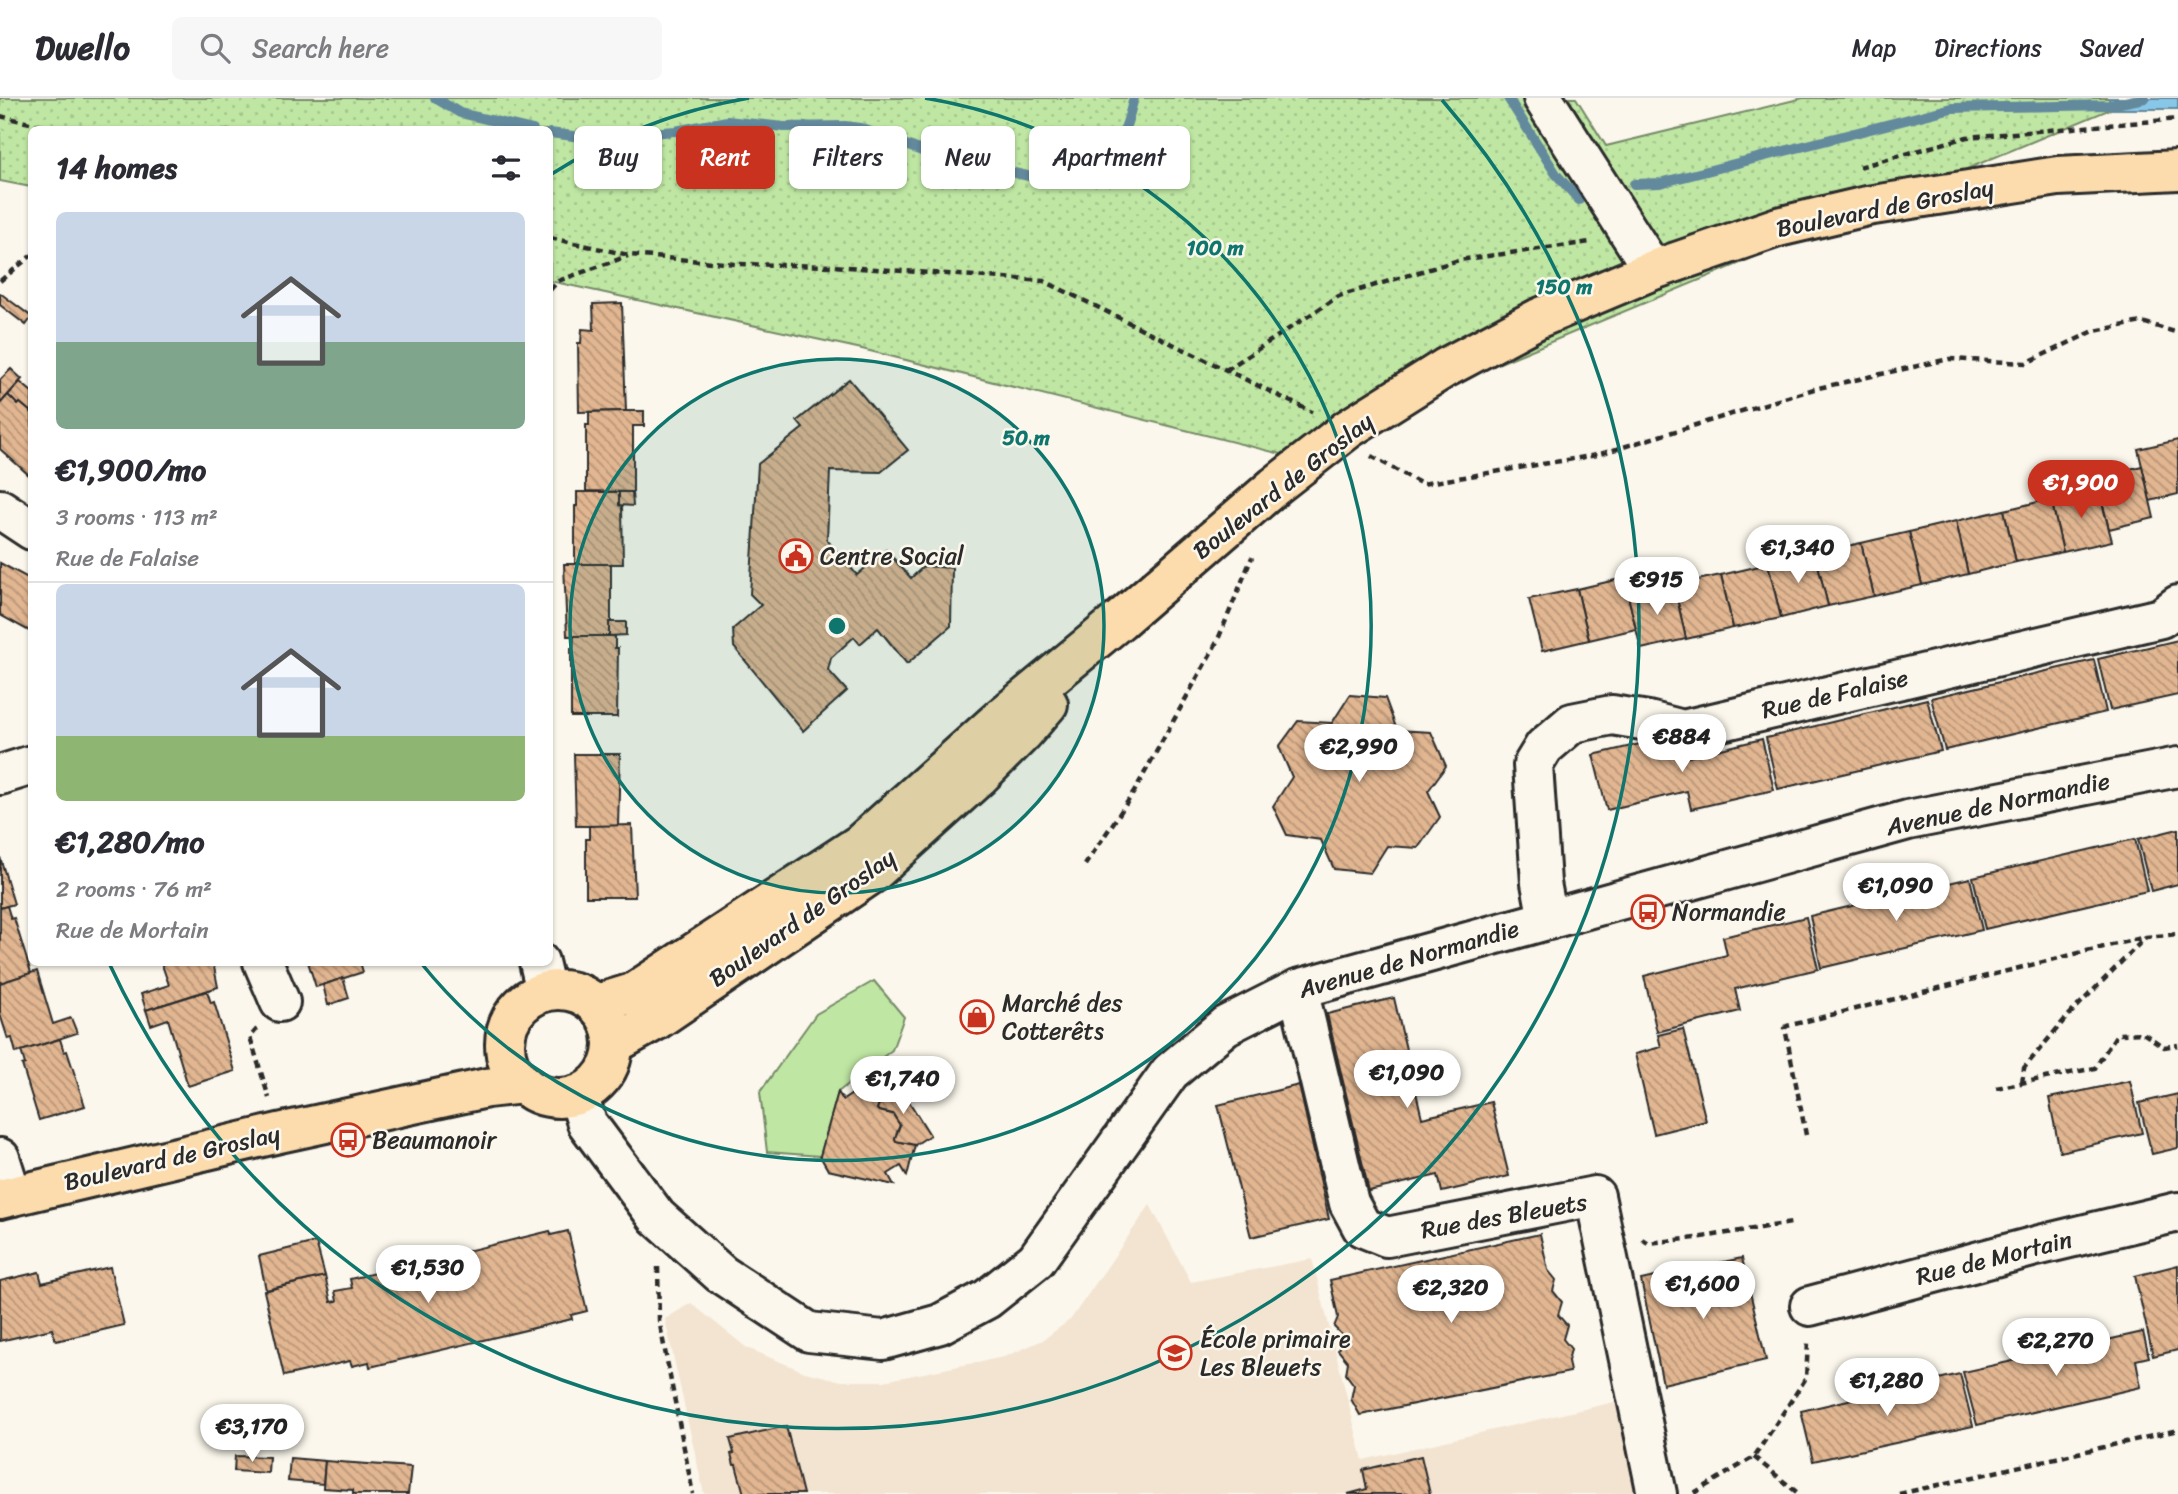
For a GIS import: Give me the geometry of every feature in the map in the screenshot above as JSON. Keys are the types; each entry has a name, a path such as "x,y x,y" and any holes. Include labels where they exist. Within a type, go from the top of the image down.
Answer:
{"main road":[{"name":"Boulevard de Groslay","path":"597,1004 633,993 860,844 1003,716 1275,486 1348,429 1445,368 1539,318 1653,270 1778,227 1867,206 2058,176 2178,170"},
{"name":"Boulevard de Groslay","path":"614,1044 655,1021 873,873 933,820 1023,733 1119,620"},
{"path":"542,977 597,1004 609,1022 614,1044 612,1060 604,1075 593,1087 578,1095 549,1097 535,1092 515,1071 505,1041 509,1024 518,1009 530,998 542,977"},
{"name":"Boulevard de Groslay","path":"6,1198 345,1119 515,1071"}],"street":[{"path":"1543,98 1653,270"},
{"path":"0,509 28,527"},
{"name":"Rue de Falaise","path":"1548,920 1541,883 1532,765 1544,747 1573,723 1612,715 1683,730 2161,618 2178,604"},
{"path":"0,775 28,766"},
{"name":"Avenue de Normandie","path":"578,1095 587,1123 657,1217 721,1274 809,1332 883,1340 940,1324 987,1299 1036,1260 1170,1072 1225,1026 1298,989 1908,820 2178,767"},
{"path":"265,966 280,1002"},
{"name":"Rue des Bleuets","path":"1298,989 1349,1203 1362,1227 1387,1237 1595,1196 1657,1494"},
{"path":"0,1158 6,1198"},
{"name":"Rue de Mortain","path":"1810,1306 2036,1246 2178,1212"}],"path":[{"path":"0,116 42,126"},
{"path":"1226,371 1339,296 1460,260 1632,237"},
{"path":"553,239 629,255 736,264 833,265 1044,281 1348,429 1374,459 1422,484 1597,455 1815,389 1949,359 2026,363 2094,331 2142,322 2178,333"},
{"path":"553,287 558,281 629,255"},
{"path":"0,281 28,258"},
{"path":"1086,865 1134,792 1217,642 1254,552"},
{"path":"1806,1135 1785,1028 1787,1026 2146,937 2178,934"},
{"path":"2022,1083 2024,1068 2058,1028 2146,937"},
{"path":"279,1133 250,1037 280,1002"},
{"path":"1997,1088 2095,1068 2117,1034 2143,1033 2164,1047 2178,1045"},
{"path":"657,1217 659,1320 693,1494"},
{"path":"1648,1242 1696,1238 1791,1223"},
{"path":"1689,1494 1754,1457 1806,1378 1810,1306"},
{"path":"1899,1494 2178,1430"},
{"path":"1754,1457 1799,1494"}],"shaded area":[{"name":"École primaire Les Bleuets","path":"1150,1205 1191,1282 1312,1259 1363,1460 1623,1400 1642,1494 704,1494 665,1319 691,1303 747,1348 805,1372 842,1381 884,1381 1004,1357 1043,1340 1071,1319"}],"green space":[{"path":"0,98 1576,98 1606,146 1803,98 2109,98 2111,109 1281,454 862,349 553,282 553,126 28,126 28,186 0,181"},
{"path":"874,981 904,1017 892,1050 838,1092 820,1156 767,1152 760,1092 816,1014"}],"water":[{"path":"2109,98 2178,98 2178,109 2111,109"}],"building":[{"path":"0,293 28,314 28,322 26,325 0,305"},
{"path":"622,303 626,411 579,412 578,343 581,343 582,329 594,330 593,304"},
{"path":"11,369 22,379 0,404 0,380"},
{"name":"Centre Social","path":"849,379 908,450 881,472 830,471 827,540 857,575 886,550 911,578 924,566 952,568 951,626 907,664 878,628 860,644 854,637 831,658 828,670 847,691 803,731 734,647 733,629 761,605 750,594 758,464 803,428 797,421"},
{"path":"20,382 28,389 28,410 20,403 18,405 8,395"},
{"path":"8,395 18,405 20,403 28,410 28,474 0,449 0,404"},
{"path":"644,411 644,426 633,426 633,492 586,491 586,425 589,425 589,412"},
{"path":"2178,440 2178,494 2150,501 2138,449"},
{"path":"2142,466 2154,518 2109,529 2096,477"},
{"path":"2098,488 2112,541 2063,552 2051,499"},
{"path":"577,492 619,492 619,505 622,506 623,564 575,564"},
{"path":"619,492 632,492 633,506 619,505"},
{"path":"2051,499 2063,552 2016,562 2004,510"},
{"path":"2004,510 2016,562 1968,574 1956,521"},
{"path":"1956,521 1968,574 1922,585 1909,532"},
{"path":"1909,532 1922,585 1874,596 1861,543"},
{"path":"1861,543 1874,596 1828,606 1815,553"},
{"path":"1815,553 1828,606 1781,618 1768,564"},
{"path":"0,563 28,578 28,630 0,615"},
{"path":"564,564 611,564 609,636 567,636"},
{"path":"1768,564 1781,618 1733,628 1721,575"},
{"path":"1721,575 1733,628 1686,639 1674,585"},
{"path":"1624,578 1636,629 1589,640 1577,589"},
{"path":"1674,585 1686,639 1641,649 1628,596"},
{"path":"1577,589 1589,640 1542,651 1529,599"},
{"path":"609,622 626,622 626,635 609,636"},
{"path":"574,636 615,636 615,648 618,648 617,717 571,717 571,648"},
{"path":"2178,640 2178,695 2110,710 2098,659"},
{"path":"2094,660 2106,712 1945,750 1931,698"},
{"path":"1350,695 1385,698 1397,730 1431,732 1446,766 1428,791 1440,817 1418,848 1387,846 1370,873 1334,869 1321,840 1287,835 1273,806 1292,777 1279,747 1298,721 1332,723"},
{"path":"1927,699 1941,751 1778,789 1766,738"},
{"path":"1674,736 1680,759 1762,739 1774,790 1691,809 1687,791 1607,810 1593,755"},
{"path":"574,754 620,754 618,826 576,826"},
{"path":"632,825 635,897 586,897 586,839 589,839 589,826"},
{"path":"2178,829 2178,884 2151,891 2138,839"},
{"path":"2135,839 2147,891 1985,929 1973,877"},
{"path":"0,857 14,904 0,908"},
{"path":"1970,878 1982,930 1821,968 1810,916"},
{"path":"7,906 11,919 14,918 31,973 0,983 0,908"},
{"path":"1806,917 1818,969 1735,989 1740,1011 1657,1032 1644,976 1727,955 1723,937"},
{"path":"162,966 214,966 218,987 146,1010 141,994 169,985"},
{"path":"309,966 361,966 363,972 316,987"},
{"path":"37,971 53,1024 71,1018 77,1033 16,1053 0,1014 0,983"},
{"path":"343,978 349,998 328,1005 323,985"},
{"path":"207,991 211,1003 214,1002 235,1071 188,1086 168,1019 151,1025 146,1010"},
{"path":"1394,998 1422,1118 1491,1102 1509,1176 1442,1192 1438,1175 1369,1191 1327,1014"},
{"path":"1683,1029 1706,1121 1654,1134 1635,1054 1661,1047 1658,1035"},
{"path":"60,1039 64,1052 67,1051 85,1106 39,1120 22,1065 25,1064 21,1051"},
{"path":"2130,1081 2142,1133 2060,1152 2049,1098"},
{"path":"850,1083 884,1092 877,1109 893,1114 900,1125 896,1141 915,1145 907,1176 901,1166 888,1174 894,1185 828,1170 820,1156 838,1092 843,1100 855,1092"},
{"path":"898,1084 930,1135 915,1145 896,1141 900,1125 893,1114 877,1109 884,1092"},
{"path":"1299,1085 1329,1219 1251,1237 1218,1105"},
{"path":"2178,1094 2178,1148 2152,1154 2139,1103"},
{"path":"550,1231 551,1235 568,1231 587,1311 571,1315 572,1319 370,1367 369,1362 352,1366 350,1361 284,1376 264,1291 325,1276 331,1302 337,1301 335,1291 352,1288 350,1279"},
{"path":"1540,1234 1548,1270 1556,1280 1553,1291 1562,1302 1558,1315 1567,1325 1563,1339 1571,1349 1568,1361 1570,1372 1360,1415 1351,1399 1354,1385 1346,1374 1348,1362 1338,1350 1343,1336 1334,1327 1338,1317 1330,1280"},
{"path":"316,1242 325,1276 266,1290 259,1256"},
{"path":"1742,1258 1766,1360 1663,1384 1641,1280"},
{"path":"2178,1265 2178,1350 2153,1356 2135,1276"},
{"path":"110,1267 124,1325 56,1341 52,1329 0,1341 0,1281 39,1272 42,1283"},
{"path":"2143,1332 2149,1357 2136,1360 2141,1387 1977,1425 1963,1372"},
{"path":"1960,1374 1973,1426 1813,1461 1801,1411"},
{"path":"786,1426 803,1494 744,1494 731,1454 734,1453 730,1439"},
{"path":"235,1456 269,1457 268,1473 234,1471"},
{"path":"1421,1456 1430,1494 1348,1494 1367,1489 1363,1470"},
{"path":"290,1458 325,1461 323,1484 288,1481"},
{"path":"325,1461 411,1467 408,1494 353,1494 353,1490 323,1488"}],"waterway":[{"path":"435,98 460,113 516,126"},
{"path":"553,133 581,137 616,136 675,131 727,121 784,127 845,126 860,128 922,151 1032,177 1108,148 1119,138 1126,126 1134,98"},
{"path":"1508,98 1556,174 1579,200"},
{"path":"1634,184 1660,183 1952,108 2110,105 2145,98"}],"place":[{"name":"Centre Social","path":"796,556"},
{"name":"Normandie","path":"1648,912"},
{"name":"Marché des Cotterêts","path":"977,1017"},
{"name":"Beaumanoir","path":"348,1140"},
{"name":"École primaire Les Bleuets","path":"1175,1353"}]}
